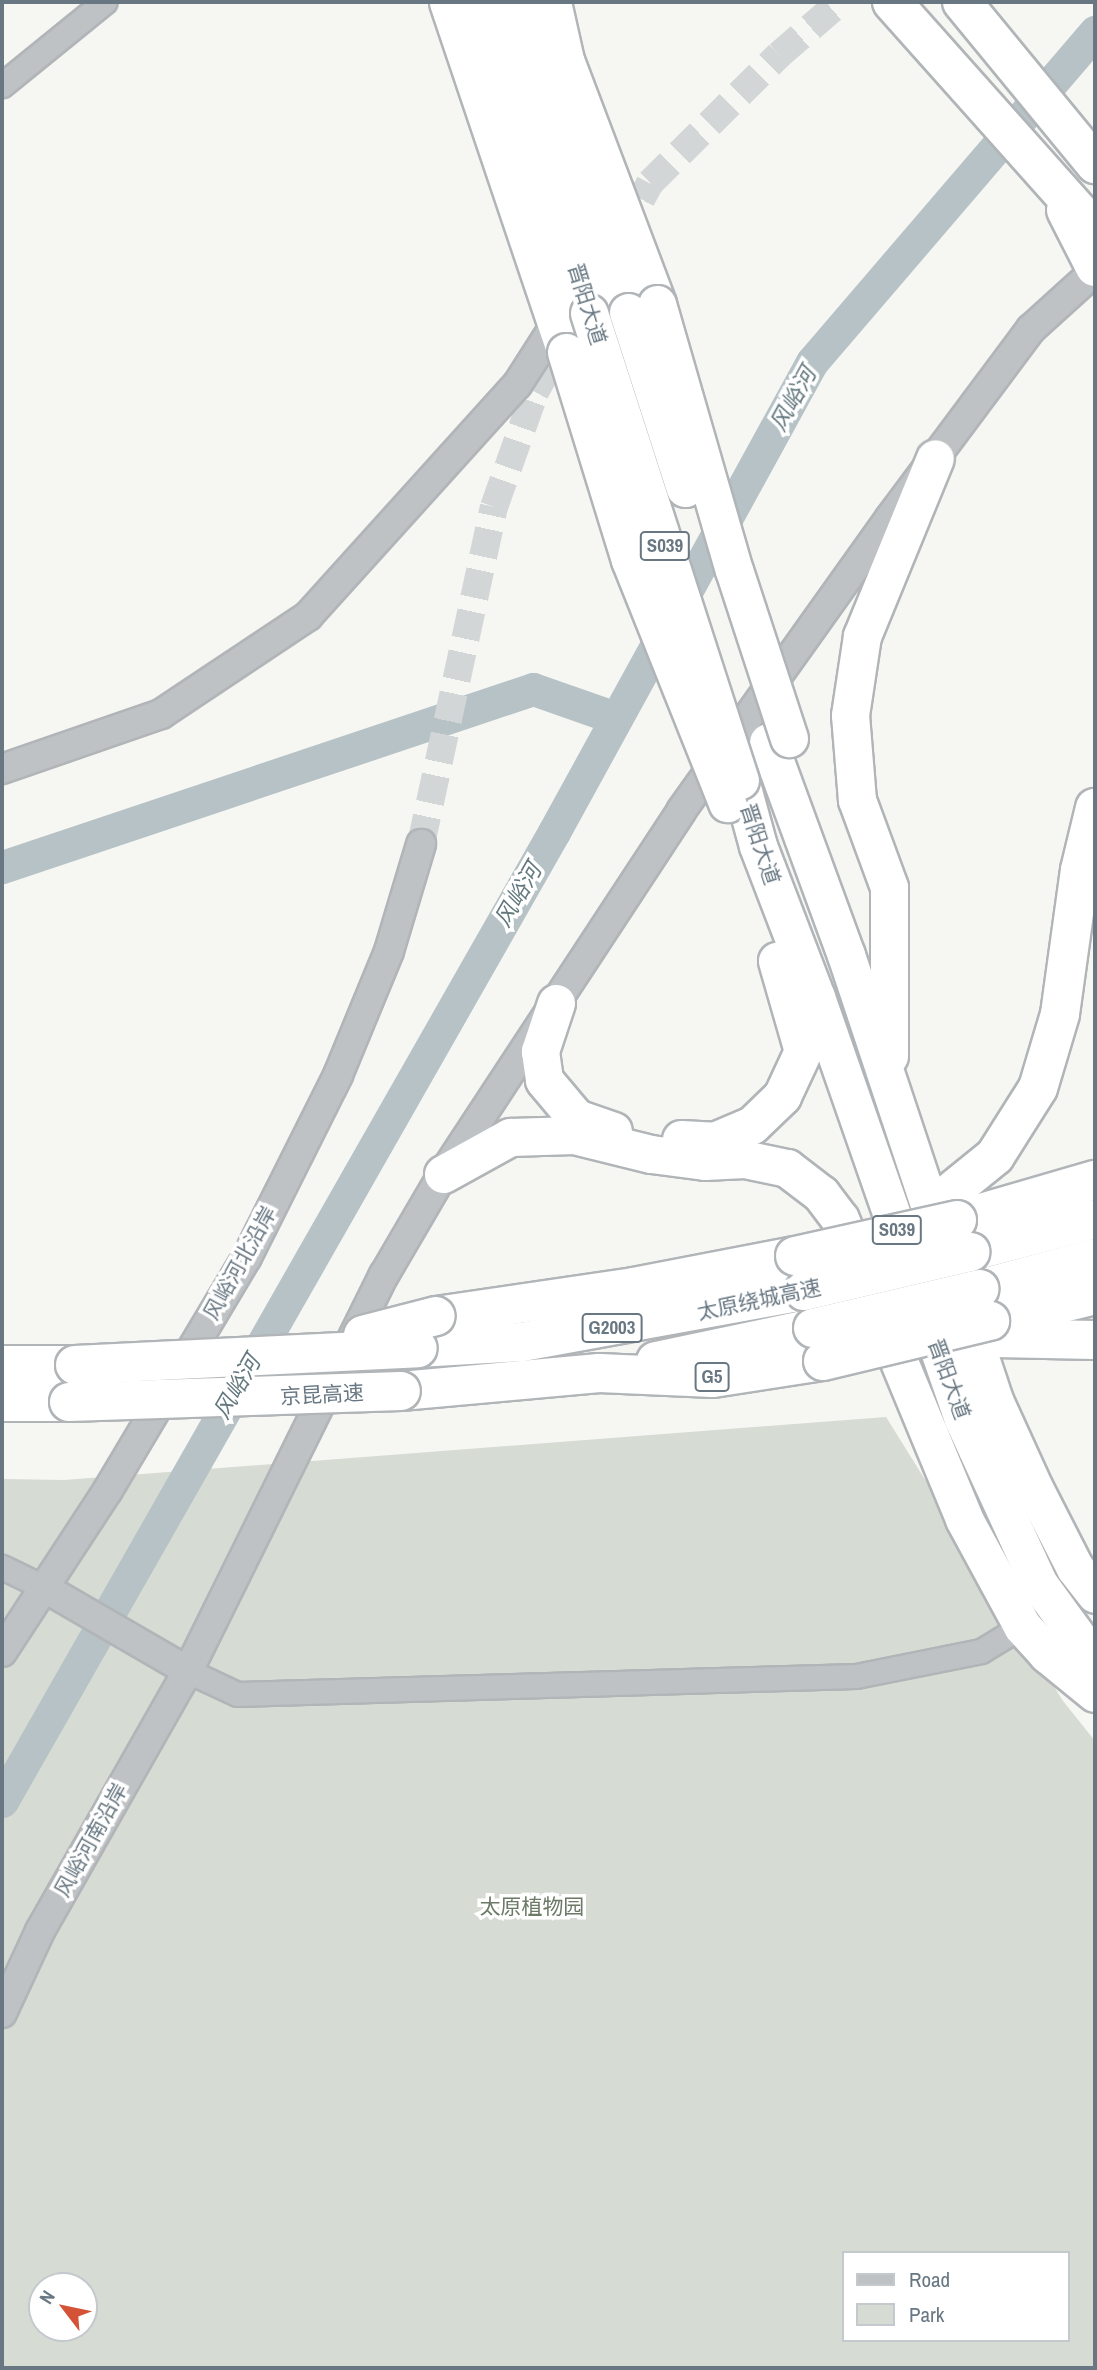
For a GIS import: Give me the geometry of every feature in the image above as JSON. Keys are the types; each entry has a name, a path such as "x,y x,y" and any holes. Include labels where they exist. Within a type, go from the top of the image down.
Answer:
{"highway":[{"name":"晋阳大道","path":"448,2 570,330 733,791 758,846 821,1010 962,1419 1039,1584 1095,1661"},
{"name":"晋阳大道","path":"552,2 565,60 778,740 819,882 993,1398 1045,1511 1076,1568 1095,1594"},
{"path":"962,2 1095,164"},
{"name":"晋阳大道","path":"498,4 570,330"},
{"name":"晋阳大道","path":"498,4 585,199 642,308"},
{"path":"899,9 1057,192 1095,230"},
{"path":"1057,192 1095,269"},
{"path":"889,1089 890,887 857,800 850,715 862,636 935,458"},
{"path":"556,1003 540,1051 544,1080 576,1118 614,1131 715,1141 752,1125 782,1096 803,1051 789,993 744,872 733,791"},
{"path":"958,1222 1038,1088 1060,1014 1080,870 1095,808"},
{"path":"443,1174 485,1147 536,1134 574,1135 705,1161 744,1159 787,1168 796,1174 821,1194 840,1219 964,1519 1023,1626 1047,1654 1095,1693"},
{"path":"289,1354 436,1316 634,1287 800,1274 902,1229 958,1222 1095,1180"},
{"name":"太原绕城高速","path":"289,1354 522,1342 800,1274 958,1222 1095,1219"},
{"name":"太原绕城高速","path":"599,1373 818,1345 988,1316 1095,1258"},
{"path":"818,1345 946,1334 988,1316 1095,1295"},
{"path":"988,1316 1095,1340"},
{"name":"京昆高速","path":"2,1365 75,1365 289,1354"},
{"name":"京昆高速","path":"2,1402 401,1391 599,1373"}],"street":[{"path":"2,85 104,2"},
{"name":"风峪河南沿岸","path":"2,2013 40,1931 181,1667 384,1275 443,1174 681,811 935,458 1031,329 1095,269"},
{"path":"2,769 161,714 308,616 570,330"},
{"name":"风峪河北沿岸","path":"2,1652 54,1594 108,1490 247,1257 343,1062 389,951 421,844"},
{"path":"2,1567 181,1667 237,1694 856,1676 981,1651 1023,1626"}],"green space":[{"name":"太原植物园","path":"886,1417 1063,1701 1095,1741 1095,2368 2,2368 2,1479 64,1480"}],"waterway":[{"name":"风峪河","path":"2,1801 554,832 812,362 1095,32"},
{"path":"2,867 533,689 616,718"}],"tunnel":[{"path":"621,236 650,183 779,55 840,2"},
{"path":"421,844 494,507 535,392 568,332"}]}
